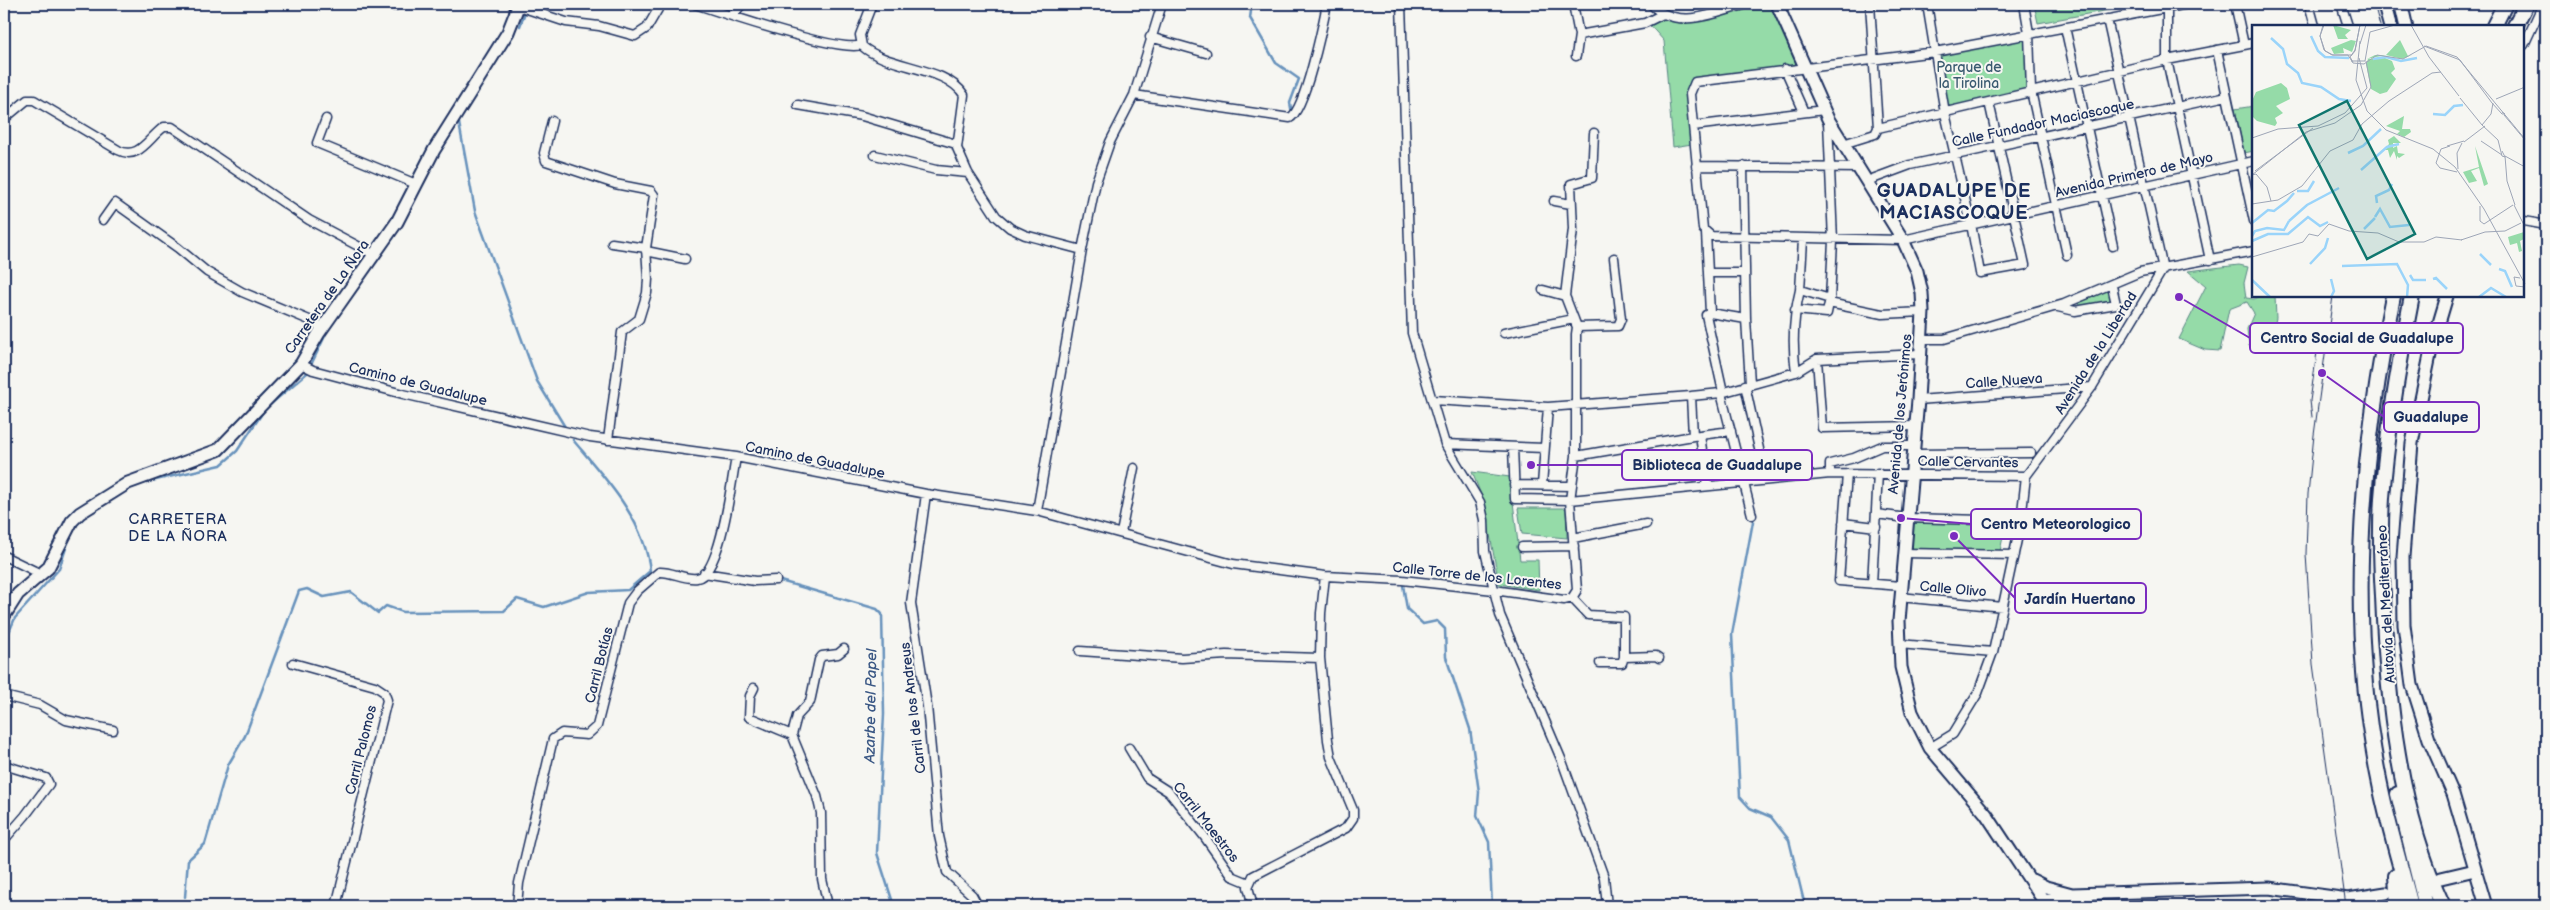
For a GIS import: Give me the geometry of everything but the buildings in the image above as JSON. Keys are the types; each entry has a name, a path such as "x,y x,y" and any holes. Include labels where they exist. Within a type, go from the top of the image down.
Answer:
{"highway":[{"path":"2494,25 2505,4"},
{"path":"2516,25 2526,4"},
{"name":"Autovía del Mediterráneo","path":"2393,298 2377,374 2365,471 2361,519 2360,599 2370,722 2380,788 2411,906"},
{"name":"Autovía del Mediterráneo","path":"2412,298 2390,424 2382,500 2384,628 2395,732 2413,820 2431,877 2444,906"},
{"path":"2382,500 2378,629 2384,698 2401,810 2426,906"},
{"path":"2394,846 2398,906"}],"main road":[{"name":"Avenida de los Jerónimos","path":"1777,4 1826,114 1903,240 1916,271 1923,312 1916,426 1910,474 1901,592 1899,644 1905,689 1912,712 1930,748 1986,814 2045,903"},
{"path":"2384,4 2390,25"},
{"path":"2401,4 2406,25"},
{"name":"Carretera de La Ñora","path":"4,616 18,594 41,574 54,557 72,521 80,513 128,483 218,450 307,367 322,329 397,222 434,150 508,32 520,6"},
{"path":"2446,298 2430,350 2412,443 2403,558 2404,626 2412,685 2429,738 2453,794 2486,906"},
{"path":"2441,878 2475,870"},
{"path":"2028,877 2053,889 2065,899"},
{"path":"2053,889 2047,891 2045,903 2065,899 2269,888 2348,899 2386,893"}],"street":[{"path":"520,6 566,22 598,26 635,36 647,28 661,4"},
{"path":"695,4 782,32 845,46 861,45 873,54 938,78 961,91 964,100 956,144 959,157 996,216 1010,228 1042,241 1082,250"},
{"path":"733,15 742,4"},
{"path":"861,45 860,35 872,4"},
{"path":"1037,511 1082,250 1100,169 1120,120 1134,95 1150,37 1162,4"},
{"path":"1134,95 1285,118 1294,116 1310,74 1328,4"},
{"path":"1401,4 1412,333 1445,444 1480,502 1484,520 1485,551 1500,615 1562,761 1604,877 1607,906"},
{"path":"1574,4 1579,35 1576,56"},
{"path":"1651,4 1663,14 1684,20 1748,4"},
{"path":"1712,4 1714,13"},
{"path":"1844,144 1875,134 1878,128 1870,4"},
{"path":"1927,4 1945,112 1971,224 1980,273 2025,264 1989,102"},
{"path":"2024,4 2029,33 2031,91 2068,255"},
{"path":"1752,515 1706,317 1710,313 1706,234 1703,229 1690,94 1695,82 1784,69 1807,70 1935,52 2167,6 2188,4"},
{"path":"2235,4 2244,45"},
{"path":"2309,4 2315,25"},
{"path":"2341,4 2348,25"},
{"path":"2525,43 2543,4"},
{"path":"2167,6 2167,60 2210,260"},
{"path":"1579,35 1645,23 1663,14"},
{"path":"2107,19 2163,269"},
{"path":"2065,27 2113,246"},
{"path":"1150,37 1206,53"},
{"path":"1878,128 2118,71 2252,43"},
{"path":"2217,50 2252,212"},
{"path":"1784,69 1804,112"},
{"name":"Calle Fundador Maciascoque","path":"1867,181 1910,165 2227,96"},
{"path":"4,120 27,100 34,100 118,150 129,154 139,150 164,127 172,127 310,220 375,255"},
{"path":"798,105 862,116 956,144"},
{"path":"1693,126 1804,112 1826,114 1833,241 1830,301 1827,313 1795,310"},
{"path":"326,119 317,143 416,184"},
{"path":"552,121 544,153 546,160 615,184 654,193 646,249 647,293 638,319 622,332 608,440"},
{"path":"1594,133 1592,178 1571,184 1573,229 1565,296 1577,327 1618,326 1621,319 1614,258"},
{"path":"875,156 936,170 968,173"},
{"name":"Avenida Primero de Mayo","path":"1706,234 1744,238 1833,241 1903,240 2252,162"},
{"path":"1696,166 1859,168"},
{"path":"1743,166 1748,384 1759,449"},
{"path":"1554,201 1571,204"},
{"path":"102,220 115,203 178,248 207,272 242,292 314,322 322,329"},
{"path":"2525,221 2546,225"},
{"path":"1796,372 1792,344 1795,310 1800,290 1803,240"},
{"path":"612,243 646,249 685,260"},
{"path":"1922,339 1944,339 2057,306 2112,286 2140,272 2252,250"},
{"name":"Avenida de la Libertad","path":"2026,476 2092,388 2163,269"},
{"path":"1708,273 1745,273"},
{"path":"2057,306 2075,311 2116,304 2112,286"},
{"path":"1543,290 1565,296"},
{"path":"1800,290 1858,310 1882,314 1923,312"},
{"path":"1710,313 1746,319"},
{"path":"1504,333 1574,319"},
{"name":"Calle Torre de los Lorentes","path":"1326,576 1402,580 1564,600 1572,598 1577,590 1570,500 1576,456 1575,387 1577,327"},
{"path":"1432,400 1548,407 1691,396 1722,392 1796,372 1817,359 1920,354"},
{"path":"1817,359 1822,428 1916,426"},
{"name":"Camino de Guadalupe","path":"307,367 522,422 608,440 736,457 926,494 1037,511 1233,564 1326,576"},
{"name":"Calle Nueva","path":"1918,400 2092,388"},
{"path":"1691,396 1696,436 1707,486"},
{"path":"1542,485 1548,407"},
{"path":"1576,456 1731,431"},
{"path":"1445,444 1544,448"},
{"path":"1830,474 1830,464 1854,458 1882,446 1913,450 2031,453"},
{"path":"1513,447 1514,485 1571,486"},
{"path":"736,457 723,534 719,547 704,573 755,581 776,580"},
{"path":"1121,533 1134,468"},
{"path":"1872,584 1878,473"},
{"name":"Calle Cervantes","path":"1514,485 1515,499 1570,500 1830,474 2026,476"},
{"path":"1847,474 1843,524 1876,526"},
{"path":"1930,748 1953,734 1978,693 1993,652 2021,521 2026,476"},
{"name":"Carril de los Andreus","path":"926,494 911,603 926,698 939,836 947,872 972,894 978,906"},
{"path":"1876,514 1907,518 2021,521"},
{"path":"1522,547 1574,542 1646,524"},
{"name":"Calle Olivo","path":"1843,524 1839,581 1872,584 1901,592 2003,607"},
{"path":"1904,553 2014,555"},
{"path":"4,556 41,574"},
{"name":"Carril Botías","path":"517,906 519,883 553,739 562,733 587,735 597,726 628,603 637,591 659,572 696,578 704,573"},
{"path":"1253,906 1249,882 1261,870 1346,828 1353,818 1353,810 1331,757 1328,740 1320,658 1321,613 1326,576"},
{"path":"1572,598 1588,615 1624,617 1624,657 1622,662 1617,664 1600,663"},
{"path":"1899,644 1993,652"},
{"path":"828,906 822,879 821,813 817,796 792,734 797,716 810,702 819,660 822,656 838,654 844,649"},
{"path":"1080,651 1182,658 1226,655 1320,658"},
{"path":"1624,657 1656,656 1659,658"},
{"name":"Carril Palomos","path":"294,663 375,686 384,692 386,700 336,906"},
{"path":"754,688 750,696 749,717 792,734"},
{"path":"4,696 40,704 66,720 113,730"},
{"name":"Carril Maestros","path":"1129,748 1147,778 1169,792 1204,836 1232,876 1249,882"},
{"path":"4,765 46,778 49,784 20,823 4,840"}],"green space":[{"path":"1747,4 1777,4 1806,66 1692,85 1692,144 1673,147 1664,41 1647,22 1663,14 1684,20"},
{"path":"2034,4 2142,4 2038,23"},
{"name":"Parque de la Tirolina","path":"2027,38 2029,89 1947,107 1938,53"},
{"path":"2252,106 2252,151 2244,153 2235,109"},
{"path":"2239,265 2248,267 2244,283 2246,298 2275,298 2276,318 2270,344 2249,346 2247,329 2254,313 2247,302 2229,309 2220,351 2205,350 2179,339 2206,286 2188,271"},
{"path":"2108,290 2111,301 2077,307 2079,303"},
{"path":"1472,472 1510,477 1520,560 1538,560 1539,590 1499,584 1484,502"},
{"path":"1518,508 1566,508 1567,538 1522,534"},
{"path":"1907,523 2006,523 2000,551 1905,550"}],"waterway":[{"path":"520,26 528,4"},
{"path":"1252,4 1250,18 1276,63 1299,79 1290,103 1292,113"},
{"path":"459,123 475,211 537,381 565,427"},
{"path":"147,482 221,465 237,451 265,409 307,373 325,336"},
{"path":"185,897 188,860 205,844 228,765 245,736 299,591 307,589 324,597 351,592 378,613 386,606 403,612 504,611 517,599 544,607 589,592 628,590 650,571 647,552 632,517 610,485 573,440"},
{"path":"1754,516 1732,634 1740,797 1750,808 1771,817 1789,840 1805,906"},
{"path":"4,644 15,618 59,569 70,536"},
{"name":"Azarbe del Papel","path":"777,580 877,609 882,614 884,714 877,853 894,906"},
{"path":"1403,585 1407,609 1423,624 1437,621 1445,629 1446,657 1470,729 1479,792 1477,816 1489,842 1492,906"}],"tram line":[{"path":"2374,4 2380,25"},
{"path":"2333,298 2314,435 2308,494 2306,554 2313,664 2346,906"},
{"path":"2312,417 2310,401 2318,345"}],"place":[{"name":"Centro Social de Guadalupe","path":"2179,297"},
{"name":"Guadalupe","path":"2322,373"},
{"name":"Biblioteca de Guadalupe","path":"1531,465"},
{"name":"Centro Meteorologico","path":"1901,518"},
{"name":"Jardín Huertano","path":"1954,536"}],"district":[{"name":"GUADALUPE DE MACIASCOQUE","path":"1954,202"},
{"name":"CARRETERA DE LA ÑORA","path":"178,528"}]}
